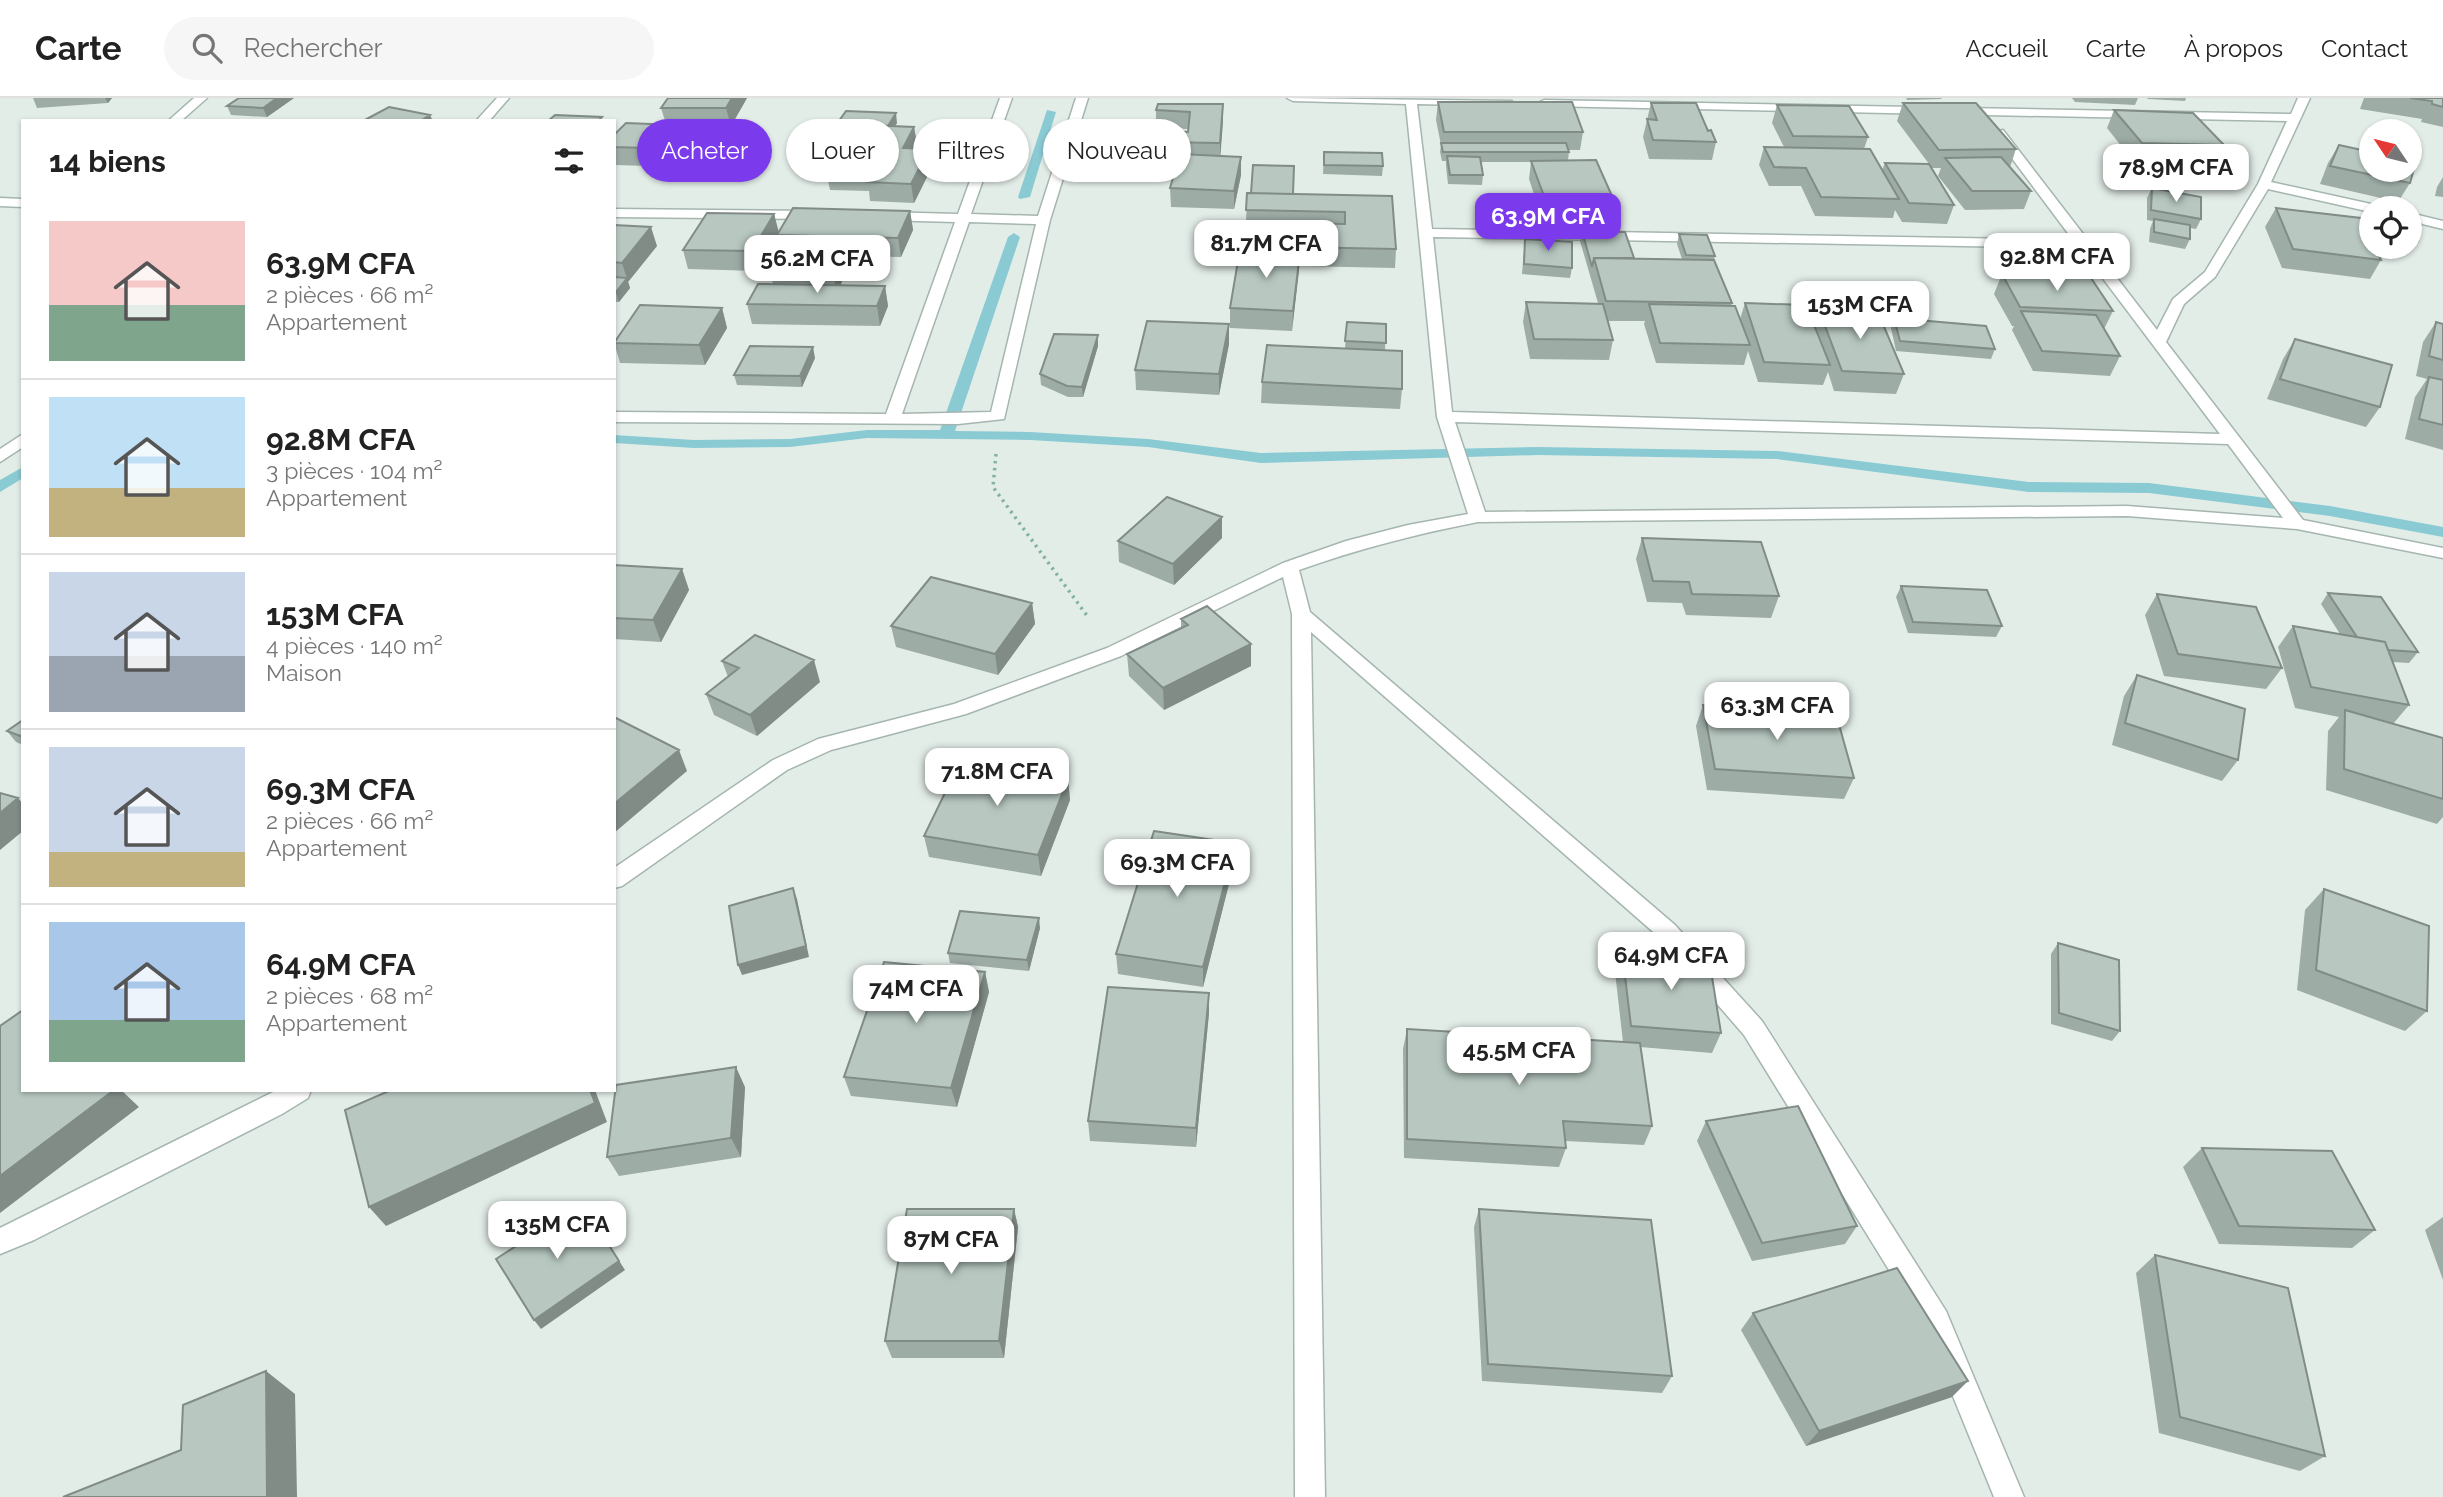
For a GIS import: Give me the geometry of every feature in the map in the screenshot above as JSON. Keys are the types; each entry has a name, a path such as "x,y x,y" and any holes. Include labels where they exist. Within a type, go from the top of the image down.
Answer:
{"street":[{"path":"176,119 201,98"},
{"path":"484,119 503,98"},
{"path":"892,419 1006,98"},
{"path":"616,417 892,419 998,416 1043,219 1082,98"},
{"path":"1293,98 1519,103"},
{"path":"1972,98 2297,524"},
{"path":"2158,343 2178,302 2210,274 2264,184 2304,98"},
{"path":"1411,99 1445,416 1478,517"},
{"path":"1532,103 1692,102 1983,112 2295,118"},
{"path":"2264,184 2359,205"},
{"path":"0,202 21,203"},
{"path":"616,213 823,216"},
{"path":"865,216 1043,219"},
{"path":"2422,220 2443,225"},
{"path":"1425,233 2084,244"},
{"path":"1445,416 2231,439"},
{"path":"0,457 21,441"},
{"path":"616,879 780,765 825,744 959,709 1114,652 1289,567 1352,545 1408,530 1478,517 2127,511 2297,524 2443,553"},
{"path":"1289,567 1301,614 1310,1497"},
{"path":"1301,614 1667,931 1753,1028 1937,1321 2009,1497"},
{"path":"0,1241 273,1106 296,1092"}],"path":[{"path":"996,457 993,487 1114,652"}],"building":[{"path":"239,98 277,98 263,108 227,106"},
{"path":"668,98 732,98 726,108 661,108"},
{"path":"2410,98 2443,98 2443,107 2432,104 2432,101"},
{"path":"1438,102 1572,102 1583,132 1444,132"},
{"path":"1651,103 1696,103 1716,142 1653,140 1647,119 1657,120"},
{"path":"1903,103 1976,103 2016,149 1939,150"},
{"path":"1158,104 1223,104 1220,143 1191,143 1190,112 1156,110"},
{"path":"1777,105 1849,106 1868,137 1793,136"},
{"path":"389,107 430,115 423,119 367,119"},
{"path":"2114,110 2193,113 2224,145 2142,143"},
{"path":"846,111 896,113 892,119 840,119"},
{"path":"555,115 602,117 600,119 550,119"},
{"path":"626,123 637,123 637,148 616,147 616,133"},
{"path":"899,126 913,127 903,148 913,148 911,184 867,182 899,182"},
{"path":"1441,143 1566,143 1569,152 1443,152"},
{"path":"2339,145 2359,149 2359,172 2330,166"},
{"path":"1764,147 1870,149 1899,199 1821,197 1806,168 1774,167"},
{"path":"1324,152 1382,153 1383,166 1324,165"},
{"path":"1191,155 1241,157 1234,191 1170,188 1172,182 1191,182"},
{"path":"1447,156 1480,157 1483,175 1450,175"},
{"path":"2001,157 2031,191 1972,191 1945,158"},
{"path":"1596,160 1612,196 1544,196 1531,161"},
{"path":"1885,163 1929,164 1954,205 1909,203"},
{"path":"1253,165 1294,166 1293,194 1251,193"},
{"path":"2152,188 2201,197 2201,219 2151,210"},
{"path":"1247,193 1392,196 1396,249 1239,246 1242,222 1345,224 1345,212 1246,210"},
{"path":"793,208 910,211 898,238 777,235"},
{"path":"2276,208 2359,218 2359,257 2293,249"},
{"path":"707,213 774,214 752,251 683,250"},
{"path":"2154,219 2190,225 2190,239 2154,232"},
{"path":"616,225 651,227 622,263 616,262"},
{"path":"1582,231 1625,232 1634,258 1594,258 1592,267"},
{"path":"1679,234 1707,235 1715,256 1686,255"},
{"path":"1525,239 1572,242 1572,268 1524,264"},
{"path":"842,242 834,278 772,280 782,244"},
{"path":"1240,249 1300,252 1293,311 1230,308"},
{"path":"1594,258 1714,260 1732,303 1606,301"},
{"path":"2002,274 2091,278 2113,311 2020,307"},
{"path":"616,277 627,278 616,292"},
{"path":"758,284 885,286 877,306 747,304"},
{"path":"1526,302 1603,304 1613,340 1534,339"},
{"path":"1745,303 1806,305 1830,365 1764,362"},
{"path":"1649,304 1735,306 1750,345 1660,343"},
{"path":"640,305 722,308 699,345 616,343"},
{"path":"1818,307 1877,310 1904,374 1842,371"},
{"path":"2021,311 2096,315 2120,356 2042,351"},
{"path":"1894,318 1986,326 1995,349 1900,341"},
{"path":"1147,321 1229,324 1219,374 1135,370"},
{"path":"1347,322 1386,324 1386,343 1345,341"},
{"path":"2436,322 2443,324 2443,360 2429,356"},
{"path":"1054,334 1098,335 1082,387 1067,386 1040,374"},
{"path":"2295,339 2392,365 2380,407 2280,379"},
{"path":"1267,345 1402,351 1402,389 1262,382"},
{"path":"750,346 813,347 800,376 734,375"},
{"path":"2429,377 2443,380 2443,425 2419,419"},
{"path":"1167,497 1222,517 1173,564 1118,541"},
{"path":"1642,538 1761,542 1779,596 1692,594 1689,582 1653,581"},
{"path":"616,565 682,569 653,620 616,618"},
{"path":"931,577 1032,603 995,654 891,626"},
{"path":"1901,586 1987,590 2002,626 1913,622"},
{"path":"2328,593 2381,597 2418,652 2388,650 2385,642 2357,637"},
{"path":"2157,594 2256,607 2282,668 2178,654"},
{"path":"1207,606 1251,644 1163,688 1127,654 1188,625 1181,619"},
{"path":"2293,626 2385,642 2409,705 2311,687"},
{"path":"755,635 814,660 750,715 706,694 739,668 722,661"},
{"path":"2137,675 2245,709 2238,760 2125,723"},
{"path":"1703,705 1836,714 1854,778 1715,769"},
{"path":"2345,710 2443,738 2443,799 2344,769"},
{"path":"616,718 679,750 616,802"},
{"path":"21,721 21,736 7,731"},
{"path":"960,762 1068,779 1038,855 924,836"},
{"path":"0,793 18,798 0,813"},
{"path":"1154,831 1235,843 1203,967 1116,954"},
{"path":"793,888 806,946 738,965 729,906"},
{"path":"2324,889 2429,926 2427,1011 2316,970"},
{"path":"960,911 1039,918 1027,960 948,953"},
{"path":"2058,943 2119,960 2120,1031 2059,1013"},
{"path":"1622,951 1709,958 1721,1033 1631,1026"},
{"path":"884,962 985,972 951,1088 844,1077"},
{"path":"1108,987 1209,993 1196,1128 1088,1121"},
{"path":"21,1011 21,1092 111,1092 0,1176 0,1026"},
{"path":"1407,1029 1640,1043 1652,1126 1563,1121 1566,1148 1407,1139"},
{"path":"736,1067 731,1138 607,1157 616,1085"},
{"path":"386,1092 591,1092 595,1103 369,1207 345,1110"},
{"path":"1798,1106 1857,1226 1762,1243 1706,1121"},
{"path":"2202,1148 2332,1151 2375,1230 2239,1226"},
{"path":"582,1203 619,1261 534,1320 496,1259"},
{"path":"907,1209 1014,1209 999,1341 885,1341"},
{"path":"1479,1209 1651,1220 1672,1376 1488,1364"},
{"path":"2155,1255 2288,1288 2325,1456 2180,1417"},
{"path":"1897,1268 1968,1381 1819,1431 1753,1313"},
{"path":"266,1371 267,1497 63,1497 181,1450 183,1405"}],"waterway":[{"path":"1024,197 1051,112"},
{"path":"946,435 1014,237"},
{"path":"616,439 694,444 790,443 867,434 946,435"},
{"path":"946,435 1030,436 1148,443 1261,458 1538,451 1777,455 2029,487 2149,488 2330,511 2443,532"},
{"path":"0,487 21,472"}]}
